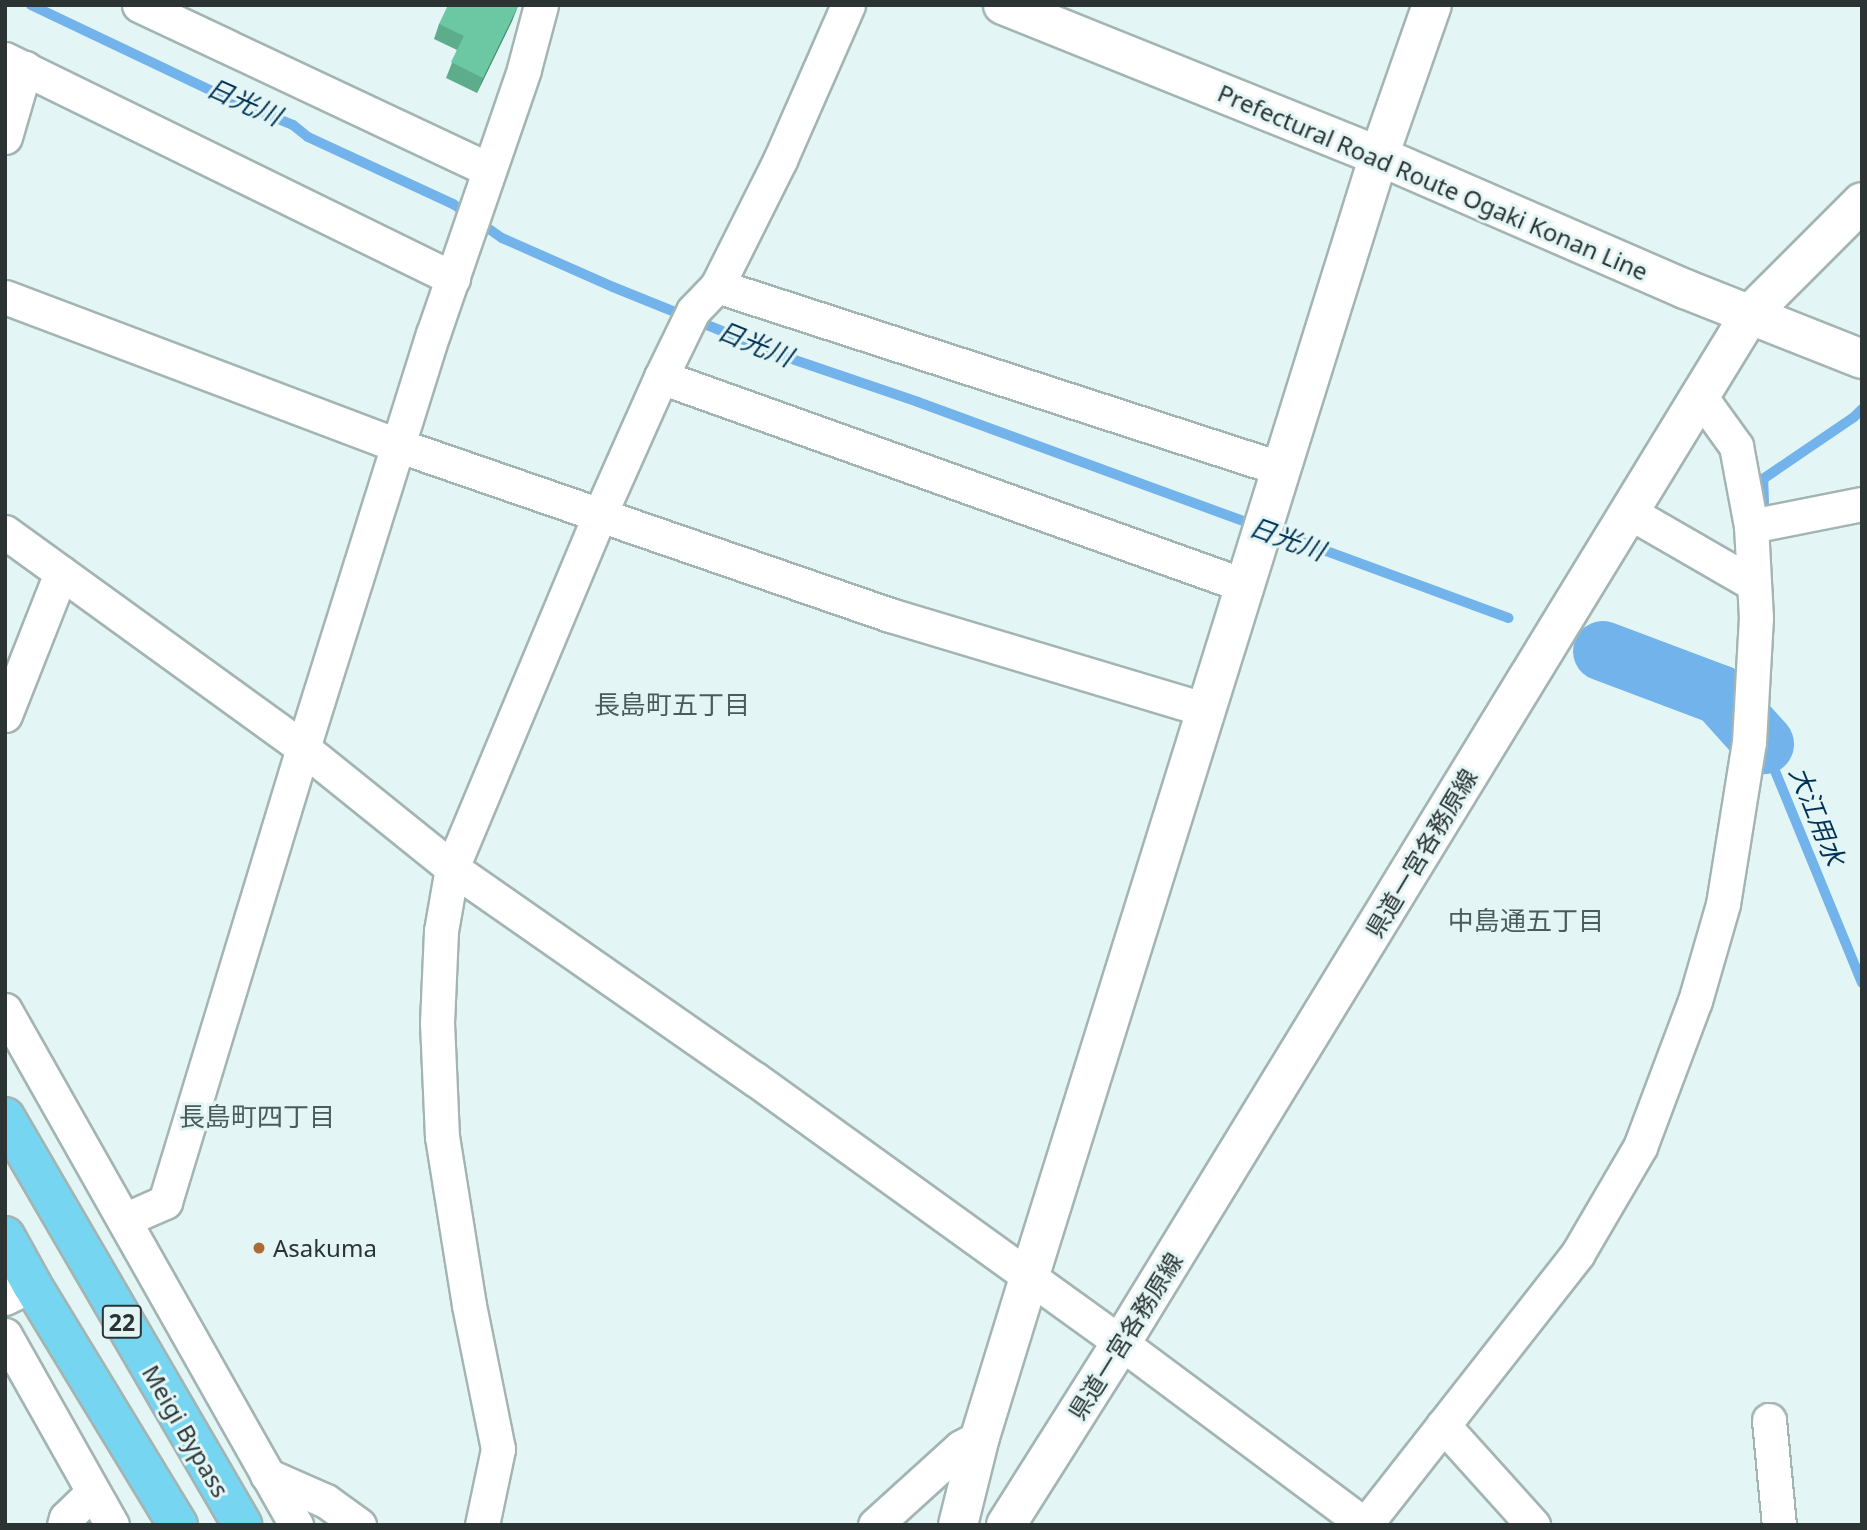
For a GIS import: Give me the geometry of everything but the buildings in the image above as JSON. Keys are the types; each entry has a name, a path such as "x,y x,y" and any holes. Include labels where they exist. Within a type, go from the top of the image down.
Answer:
{"highway":[{"name":"Meigi Bypass","path":"5,1117 242,1525"},
{"name":"22","path":"5,1236 18,1292 178,1525"}],"main road":[{"path":"958,1525 980,1437 1029,1278 1379,156 1432,5"},
{"name":"Prefectural Road Route Ogaki Konan Line","path":"1019,8 1862,359"},
{"name":"県道一宮各務原線","path":"1006,1525 1121,1343 1750,314 1862,202"}],"street":[{"path":"139,5 488,175"},
{"path":"124,1220 165,1202 303,748 456,270 524,69 541,5"},
{"path":"482,1525 498,1449 469,1304 442,1137 437,1036 441,931 452,868 600,514 661,376 687,325 717,286 780,160 848,5"},
{"path":"5,137 15,64 456,270"},
{"path":"717,286 1282,469"},
{"path":"5,297 400,446 890,615 1207,710"},
{"path":"661,376 1245,586"},
{"path":"5,532 303,748 452,868 755,1079 1121,1343 1365,1525 1578,1253 1640,1147 1695,1001 1723,904 1749,742 1754,699 1756,618 1751,526 1736,446 1700,396"},
{"path":"1751,526 1862,504"},
{"path":"1629,512 1752,583"},
{"path":"5,715 61,573"},
{"path":"5,1010 296,1525"},
{"path":"5,1335 112,1525"},
{"path":"5,1388 40,1398"},
{"path":"1769,1420 1779,1525"},
{"path":"1443,1425 1534,1525"},
{"path":"875,1525 961,1447 980,1437"},
{"path":"267,1475 326,1501 359,1525"},
{"path":"64,1525 66,1518 92,1493"}],"waterway":[{"name":"日光川","path":"31,5 216,93 293,125 308,137 453,204 502,238 613,287 786,357 918,402 1257,526"},
{"name":"日光川","path":"1764,503 1763,479 1862,409"},
{"name":"日光川","path":"1272,531 1508,618"},
{"name":"日光川","path":"1603,651 1720,695 1764,744"},
{"name":"大江用水","path":"1764,733 1764,744 1862,983"}],"place":[{"name":"Asakuma","path":"259,1248"}],"district":[{"name":"長島町五丁目","path":"672,705"},
{"name":"中島通五丁目","path":"1526,921"},
{"name":"長島町四丁目","path":"257,1117"}]}
